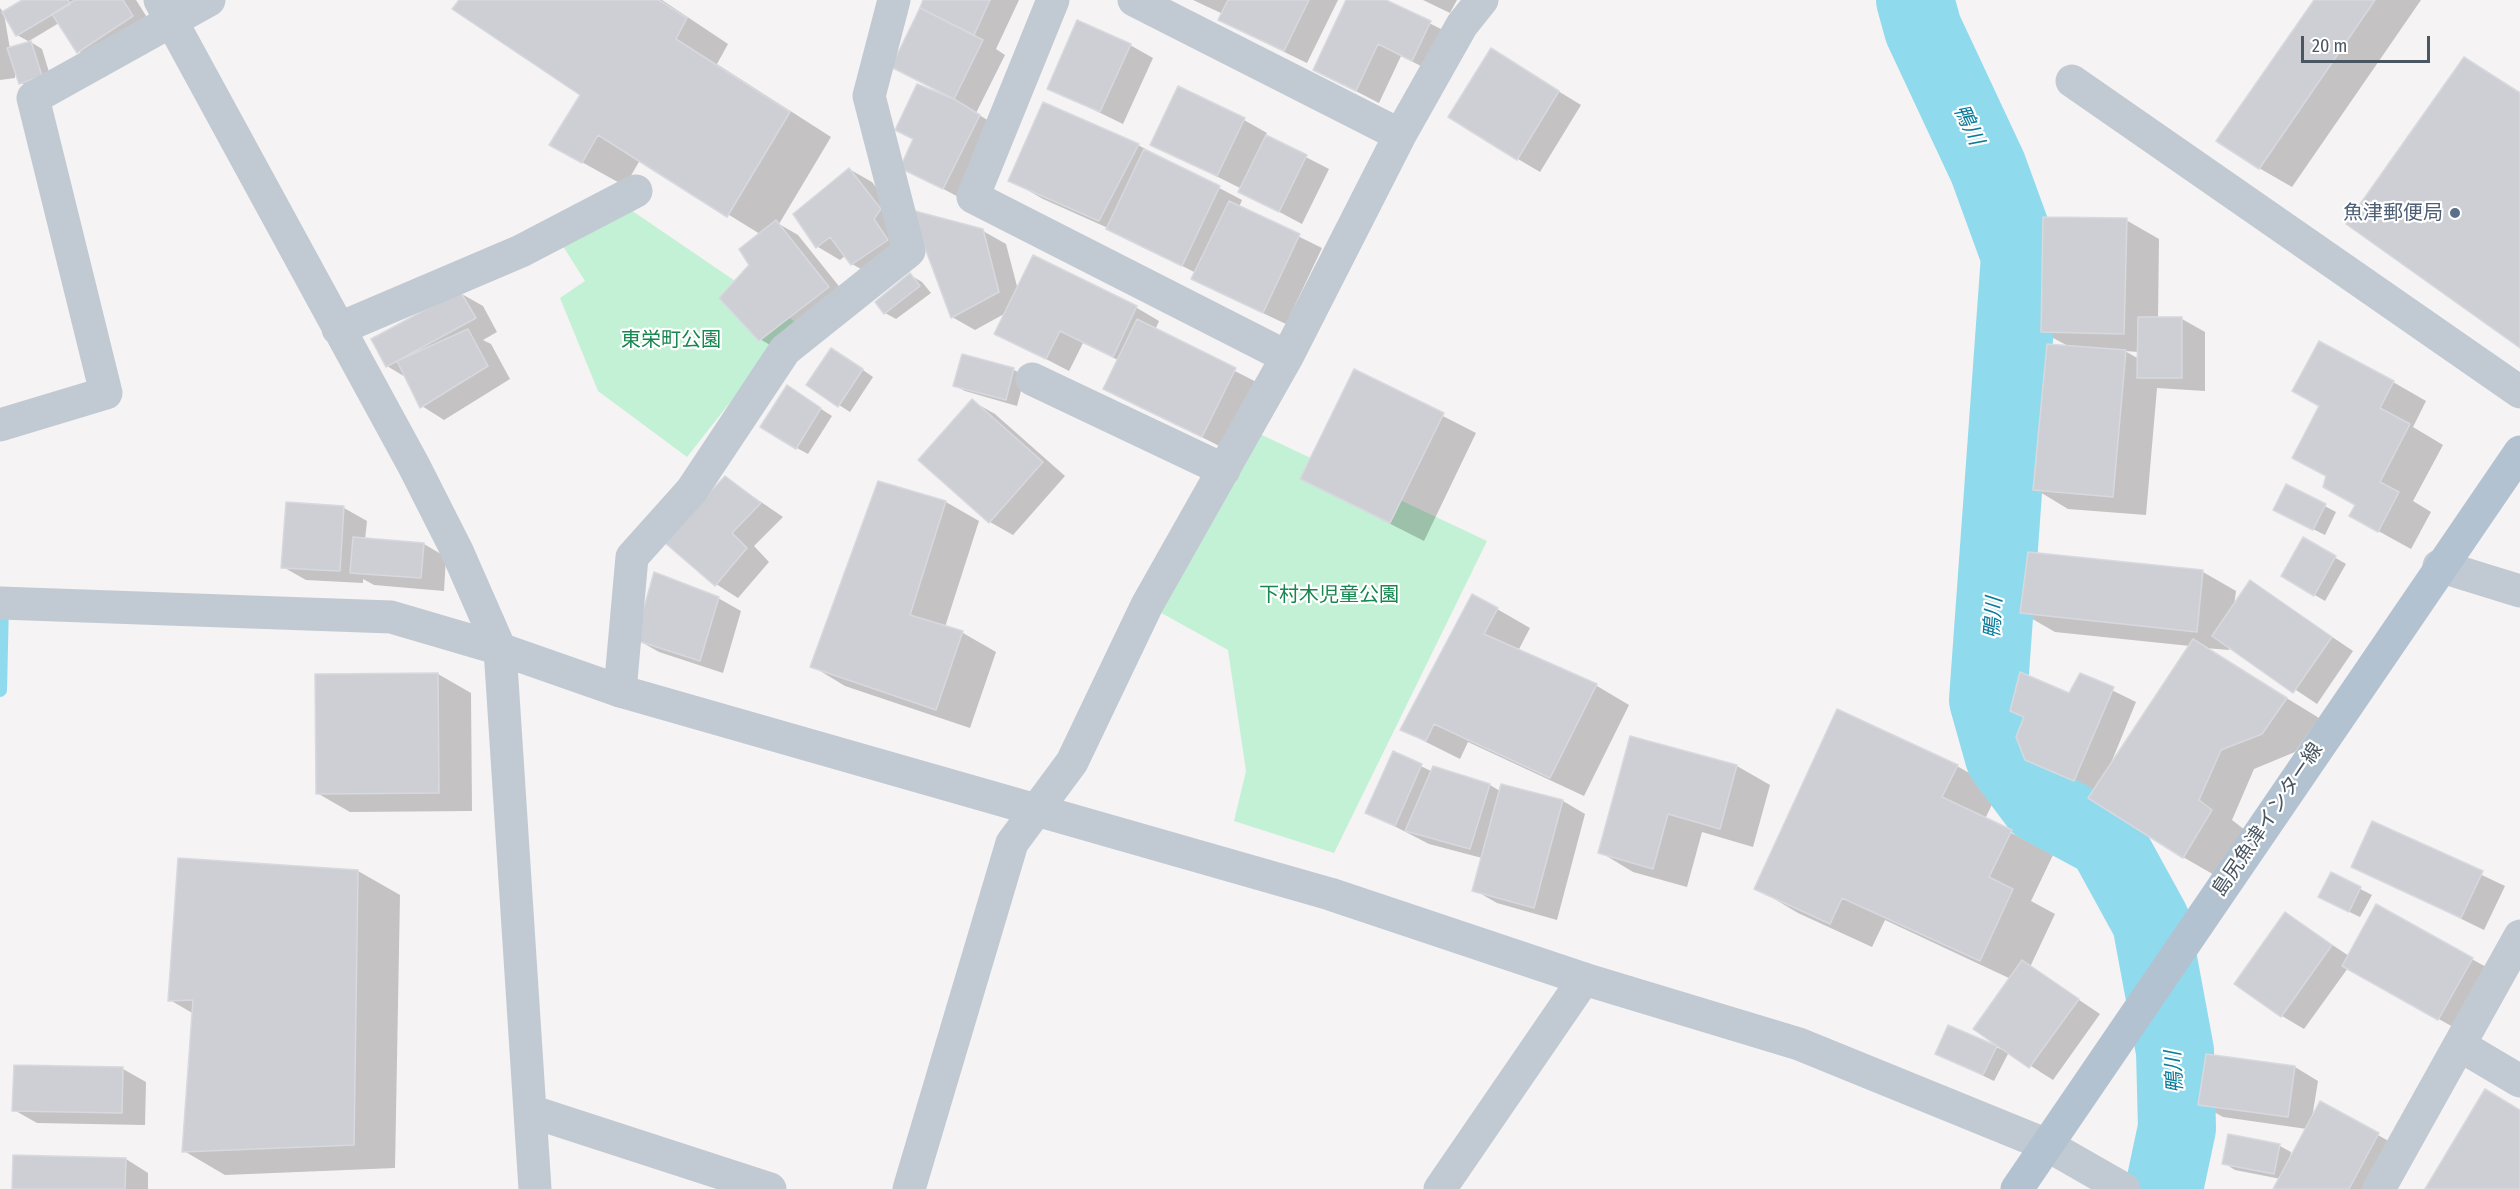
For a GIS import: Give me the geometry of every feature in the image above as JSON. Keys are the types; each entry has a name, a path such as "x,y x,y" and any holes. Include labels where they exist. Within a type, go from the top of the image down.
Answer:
{"main road":[{"name":"島尻魚津インター線","path":"2017,1189 2202,920 2439,566 2520,452"}],"street":[{"path":"0,425 106,393 33,98 166,10 209,0"},
{"path":"620,691 632,557 692,490 785,350 909,251 869,96 894,0"},
{"path":"1053,0 973,197 1287,357"},
{"path":"1134,0 1400,135"},
{"path":"909,1189 1012,843 1072,762 1147,605 1287,357 1400,135 1462,25 1482,0"},
{"path":"166,10 457,551 500,649 535,1189"},
{"path":"2072,81 2520,392"},
{"path":"338,329 521,251 636,191"},
{"path":"1032,379 1224,470"},
{"path":"2439,566 2520,591"},
{"path":"1,596 391,617 500,649 620,691 1319,890 1584,979 1800,1044 2046,1145 2124,1189"},
{"path":"2379,1189 2461,1046 2520,936"},
{"path":"1440,1189 1584,979"},
{"path":"2461,1046 2520,1081"},
{"path":"530,1111 770,1189"}],"green space":[{"name":"東栄町公園","path":"603,191 794,321 687,457 598,391 560,298 585,281 549,224"},
{"name":"下村木児童公園","path":"1247,428 1487,541 1334,853 1234,821 1246,771 1228,650 1147,605"}],"building":[{"path":"22,0 68,0 70,4 16,36 2,12"},
{"path":"75,0 123,0 133,16 77,53 52,14"},
{"path":"459,0 659,0 687,18 676,39 790,112 727,217 598,135 582,163 549,145 580,95 452,9"},
{"path":"923,0 990,0 974,35 920,8"},
{"path":"1228,0 1309,0 1284,51 1218,20"},
{"path":"1346,0 1386,0 1431,21 1412,61 1378,44 1356,91 1313,70"},
{"path":"2314,0 2375,0 2259,169 2216,141"},
{"path":"920,8 983,40 954,99 891,67"},
{"path":"1077,20 1131,44 1100,112 1047,89"},
{"path":"31,41 42,76 19,84 7,48"},
{"path":"1491,48 1559,91 1517,160 1448,117"},
{"path":"2464,57 2520,93 2520,348 2346,224"},
{"path":"917,84 954,99 980,115 943,189 900,168 913,139 895,130"},
{"path":"1178,86 1245,118 1217,176 1150,145"},
{"path":"1043,102 1139,144 1099,221 1008,181"},
{"path":"1266,135 1307,155 1279,212 1238,192"},
{"path":"1144,149 1220,186 1182,266 1106,229"},
{"path":"849,168 881,209 874,219 888,240 851,265 830,237 816,248 793,214"},
{"path":"1229,201 1300,234 1263,313 1191,279"},
{"path":"911,210 983,229 999,292 951,318"},
{"path":"2043,217 2127,218 2124,334 2041,332"},
{"path":"776,220 829,287 759,341 719,298 749,265 739,249"},
{"path":"1033,255 1137,306 1113,357 1060,331 1046,359 994,334"},
{"path":"910,273 920,286 884,314 875,302"},
{"path":"460,291 476,318 386,367 371,339"},
{"path":"2138,317 2182,317 2182,378 2137,378"},
{"path":"1137,319 1236,368 1202,437 1103,389"},
{"path":"468,329 488,366 420,408 397,361"},
{"path":"2319,341 2394,381 2380,408 2410,424 2380,482 2399,492 2378,532 2349,516 2355,505 2323,487 2326,476 2292,458 2319,406 2292,391"},
{"path":"2047,344 2126,350 2113,497 2033,490"},
{"path":"831,348 863,369 838,407 806,385"},
{"path":"962,354 1014,368 1006,400 953,386"},
{"path":"1354,369 1444,413 1390,523 1300,479"},
{"path":"787,385 821,408 796,449 760,427"},
{"path":"972,399 1043,462 989,523 918,460"},
{"path":"725,476 761,503 732,533 747,548 715,586 664,542"},
{"path":"878,481 946,501 910,615 963,631 936,710 810,667"},
{"path":"2286,484 2326,504 2313,530 2273,510"},
{"path":"286,502 344,506 340,571 281,568"},
{"path":"353,537 424,543 421,578 350,573"},
{"path":"2303,537 2336,556 2314,596 2281,576"},
{"path":"2028,552 2203,570 2197,632 2020,613"},
{"path":"654,572 719,597 700,661 635,640"},
{"path":"2250,580 2332,637 2293,693 2212,636"},
{"path":"1472,594 1498,608 1484,634 1597,684 1550,778 1434,724 1426,741 1400,730"},
{"path":"2193,639 2287,698 2262,734 2221,750 2199,800 2212,810 2183,858 2088,798"},
{"path":"2020,672 2069,693 2080,673 2114,687 2074,781 2025,760 2016,737 2024,717 2010,711"},
{"path":"438,673 439,793 316,794 315,674"},
{"path":"1837,709 1958,765 1942,797 2012,830 1989,877 2013,889 1980,961 1842,898 1830,924 1754,889"},
{"path":"1630,736 1737,765 1720,829 1668,814 1653,869 1598,853"},
{"path":"1393,751 1422,764 1395,826 1365,813"},
{"path":"1433,766 1490,784 1470,849 1405,831"},
{"path":"1501,784 1563,800 1534,908 1472,891"},
{"path":"2372,821 2483,871 2461,918 2351,867"},
{"path":"178,858 358,870 354,1145 182,1152 193,1000 168,1001"},
{"path":"2331,872 2361,887 2349,912 2318,897"},
{"path":"2376,904 2473,958 2438,1020 2342,966"},
{"path":"2285,912 2332,945 2281,1017 2234,984"},
{"path":"2022,960 2079,999 2029,1068 1973,1029"},
{"path":"1948,1025 1997,1046 1983,1075 1935,1054"},
{"path":"2206,1054 2295,1066 2288,1117 2198,1105"},
{"path":"14,1065 123,1067 122,1113 12,1111"},
{"path":"2485,1089 2520,1110 2520,1189 2425,1189"},
{"path":"2320,1101 2379,1133 2349,1189 2273,1189"},
{"path":"2228,1134 2280,1144 2274,1174 2222,1164"},
{"path":"13,1155 126,1158 125,1189 12,1189"}],"waterway":[{"name":"鴨川","path":"1915,0 1923,29 1988,168 2020,256 1988,700 2004,757 2039,804 2106,840 2151,922 2175,1051 2177,1128 2164,1189"},
{"path":"0,690 2,603"}],"place":[{"name":"魚津郵便局","path":"2455,213"}]}
